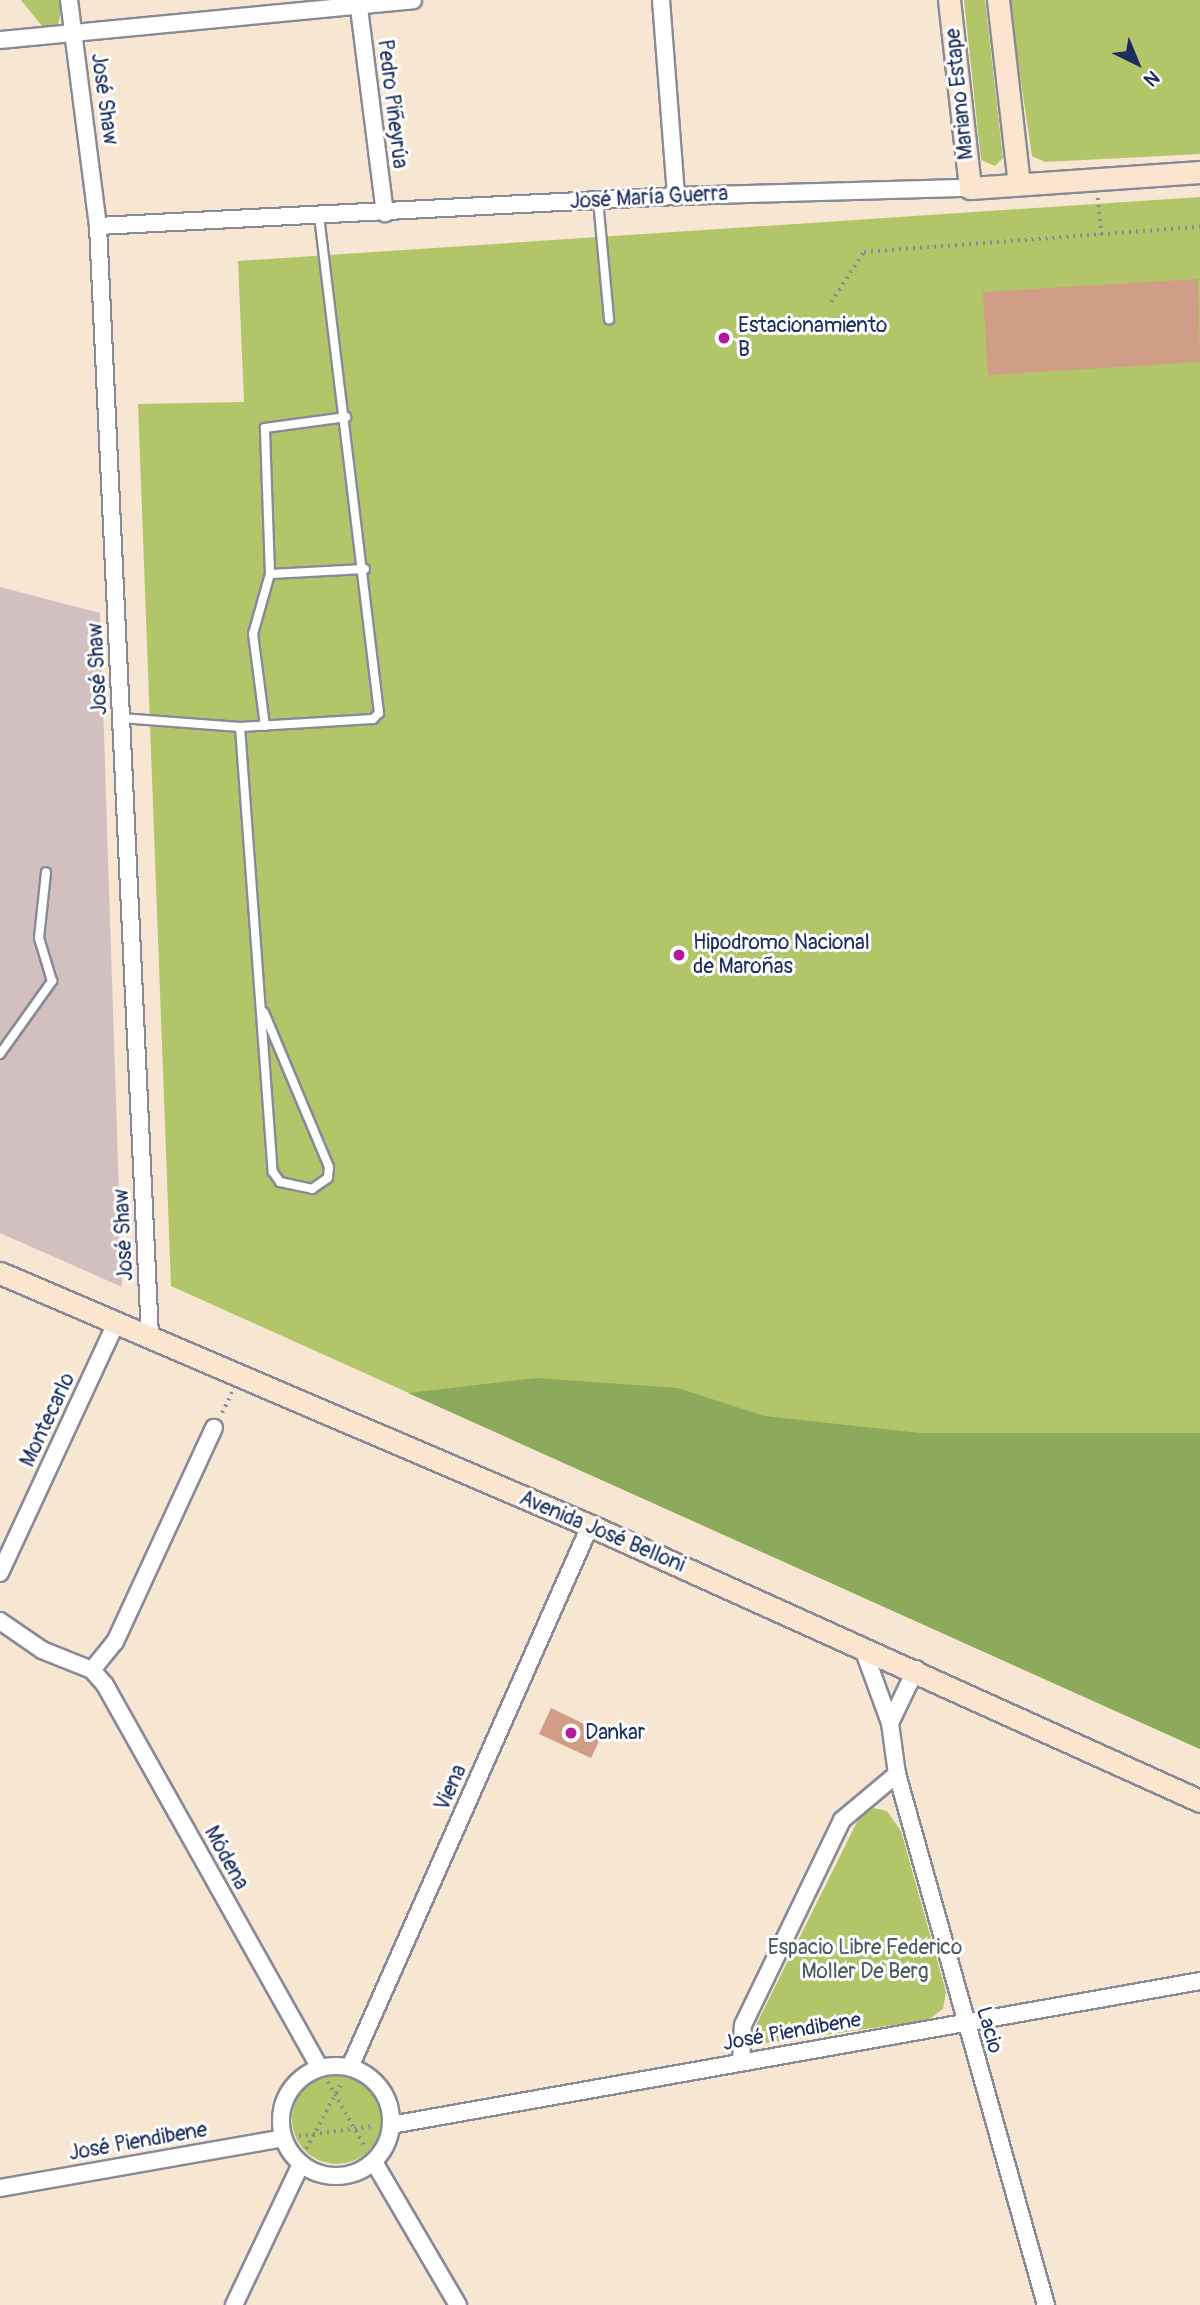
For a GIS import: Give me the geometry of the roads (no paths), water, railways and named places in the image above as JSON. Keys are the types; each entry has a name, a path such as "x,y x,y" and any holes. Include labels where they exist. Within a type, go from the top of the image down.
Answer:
{"main road":[{"name":"Mariano Estape","path":"949,0 970,188"},
{"path":"998,0 1019,184"},
{"name":"José María Guerra","path":"970,188 1200,172"},
{"name":"Avenida José Belloni","path":"0,1273 590,1526 916,1670 1200,1801"}],"street":[{"name":"José Shaw","path":"69,0 99,226 150,1337"},
{"path":"0,40 358,3 413,0"},
{"path":"661,0 676,196"},
{"name":"Pedro Piñeyrúa","path":"358,3 385,213"},
{"name":"José María Guerra","path":"99,226 676,196 970,188"},
{"name":"Montecarlo","path":"0,1573 116,1323"},
{"path":"0,1620 42,1650 92,1670 114,1642 214,1428"},
{"name":"Viena","path":"350,2067 590,1526"},
{"name":"Lacio","path":"862,1646 890,1723 897,1774 1046,2305"},
{"name":"Módena","path":"92,1670 320,2068"},
{"path":"890,1723 916,1670"},
{"path":"741,2062 743,2025 842,1821 897,1774"},
{"name":"José Piendibene","path":"391,2125 1200,1981"},
{"path":"350,2067 381,2089 391,2125 374,2162 338,2177 301,2165 283,2138 286,2096 320,2068 350,2067"},
{"name":"José Piendibene","path":"0,2188 283,2138"},
{"path":"374,2162 457,2305"},
{"path":"233,2305 301,2165"}],"lane":[{"path":"598,200 610,319"},
{"path":"121,718 240,727 373,719 379,713 365,569 319,216"},
{"path":"265,726 253,634 270,574 265,428 346,417"},
{"path":"270,574 365,569"},
{"path":"240,727 264,1012 273,1172 280,1182 312,1189 328,1178 329,1167 264,1012"},
{"path":"0,1054 52,981 39,938 47,872"}],"place":[{"name":"Estacionamiento B","path":"724,338"},
{"name":"Hipodromo Nacional de Maroñas","path":"679,955"},
{"name":"Dankar","path":"571,1733"}],"park label":[{"name":"Espacio Libre Federico Moller De Berg","path":"865,1960"}]}
